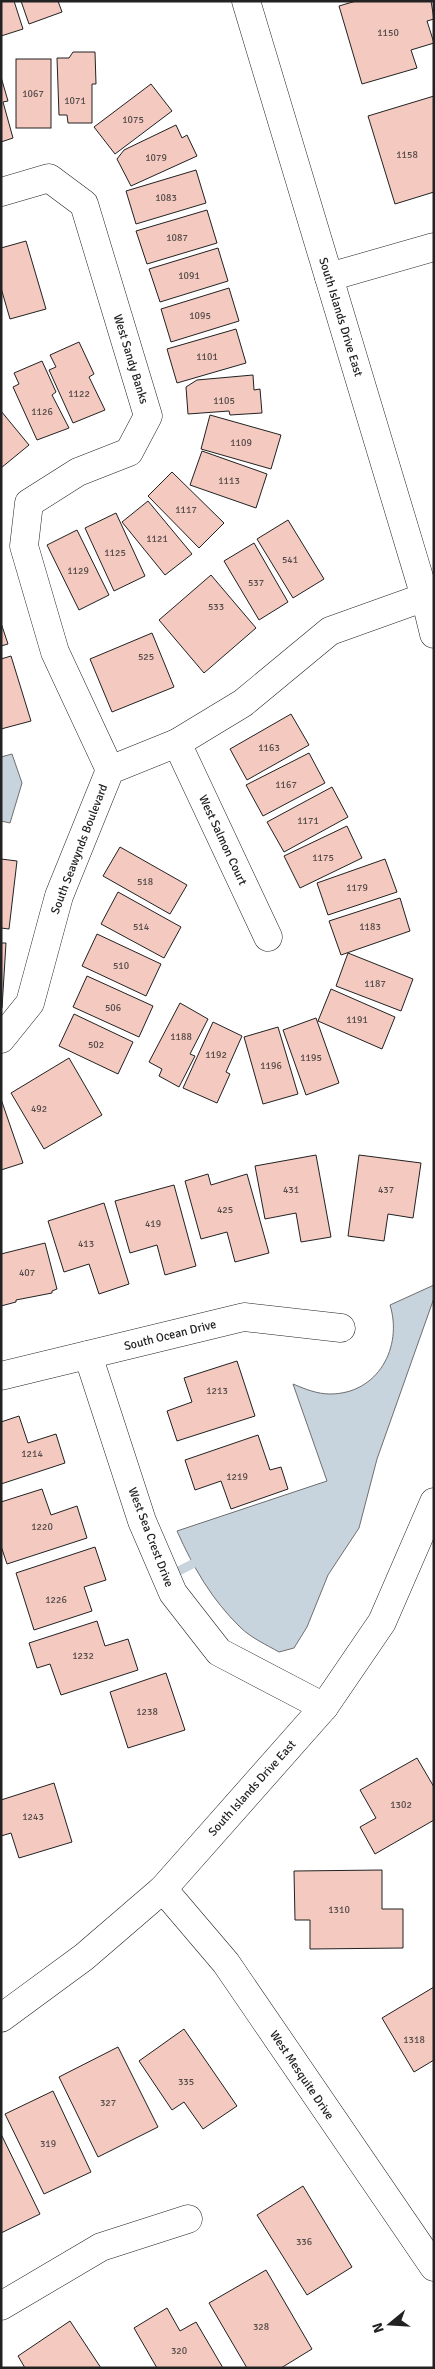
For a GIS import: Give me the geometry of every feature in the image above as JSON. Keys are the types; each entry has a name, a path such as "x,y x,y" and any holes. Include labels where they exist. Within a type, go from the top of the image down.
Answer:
{"street":[{"name":"South Islands Drive East","path":"246,1 425,596 434,634"},
{"name":"West Sandy Banks","path":"1,192 49,178 84,204 148,416 129,452 78,472 29,503 24,546 55,652 110,770"},
{"path":"329,277 434,248"},
{"name":"South Seawynds Boulevard","path":"1,1039 30,1003 59,896 110,770 177,743 243,703 330,631 425,596"},
{"name":"West Salmon Court","path":"177,743 268,937"},
{"name":"South Ocean Drive","path":"1,1376 244,1317 341,1328"},
{"name":"West Sea Crest Drive","path":"88,1354 142,1521 173,1593 219,1652 324,1707"},
{"name":"South Islands Drive East","path":"1,2018 84,1957 163,1889 324,1707 382,1622 434,1502"},
{"name":"West Mesquite Drive","path":"163,1889 226,1963 434,2266"},
{"path":"1,2306 101,2247 188,2219"}],"shaded area":[{"path":"12,754 22,783 10,823 1,821 1,757"},
{"path":"434,1285 434,1298 377,1459 359,1528 328,1575 307,1627 294,1648 279,1652 244,1631 230,1617 212,1594 197,1570 177,1531 327,1481 293,1384 316,1392 330,1394 347,1392 361,1386 374,1377 383,1365 393,1337 390,1305"}],"building":[{"path":"1,1 14,1 23,29 1,36"},
{"path":"21,1 58,1 62,12 29,24"},
{"path":"356,1 431,1 434,19 427,21 434,43 411,50 417,68 362,84 339,6"},
{"path":"73,52 95,52 96,84 92,84 92,123 68,123 67,115 59,115 57,58 69,58"},
{"path":"16,59 51,59 51,128 16,128"},
{"path":"1,77 8,101 3,102 13,138 1,142"},
{"path":"151,84 172,111 115,154 94,127"},
{"path":"434,96 434,192 395,204 368,116"},
{"path":"176,125 182,138 187,135 197,156 131,186 117,159 124,150"},
{"path":"196,170 206,203 136,224 126,191"},
{"path":"207,210 217,243 147,264 136,231"},
{"path":"26,241 46,309 10,319 1,288 1,248"},
{"path":"218,248 228,281 160,302 149,269"},
{"path":"229,288 239,321 171,342 161,309"},
{"path":"236,329 246,363 177,383 167,349"},
{"path":"79,342 94,374 89,377 105,410 73,423 49,370 56,367 50,355"},
{"path":"42,361 56,392 52,395 69,428 37,440 13,387 19,384 14,373"},
{"path":"253,375 254,390 260,389 262,413 230,415 229,411 188,414 186,387 197,380"},
{"path":"1,411 29,445 1,468"},
{"path":"210,415 281,435 271,469 201,449"},
{"path":"202,451 267,474 256,508 190,485"},
{"path":"172,472 224,523 199,548 148,496"},
{"path":"148,501 192,554 165,575 122,522"},
{"path":"116,513 145,576 114,591 85,528"},
{"path":"288,520 324,579 293,598 257,539"},
{"path":"77,530 109,595 79,610 47,545"},
{"path":"254,543 288,602 259,620 224,561"},
{"path":"211,575 256,628 204,673 159,620"},
{"path":"1,623 8,644 1,646"},
{"path":"152,633 174,687 112,712 90,659"},
{"path":"11,656 31,721 1,729 1,659"},
{"path":"291,714 309,745 247,780 230,749"},
{"path":"309,753 325,783 263,816 246,785"},
{"path":"332,787 348,817 284,852 267,822"},
{"path":"347,826 362,858 300,888 284,856"},
{"path":"120,847 187,885 170,914 103,876"},
{"path":"1,859 17,861 9,929 1,928"},
{"path":"385,859 397,892 328,915 317,883"},
{"path":"118,892 181,927 164,958 101,924"},
{"path":"400,898 410,931 341,955 329,921"},
{"path":"97,934 161,964 146,996 82,966"},
{"path":"1,943 6,943 2,1008 1,1008"},
{"path":"348,953 413,979 401,1011 336,986"},
{"path":"87,976 153,1006 139,1037 73,1007"},
{"path":"331,989 395,1017 382,1049 318,1021"},
{"path":"180,1003 208,1019 190,1054 195,1056 179,1087 159,1076 162,1069 149,1062"},
{"path":"74,1014 133,1042 118,1074 59,1046"},
{"path":"316,1018 339,1083 306,1095 283,1030"},
{"path":"213,1022 242,1036 226,1072 230,1074 217,1103 183,1088"},
{"path":"278,1027 298,1094 263,1104 244,1037"},
{"path":"69,1058 102,1115 44,1149 11,1093"},
{"path":"1,1099 23,1163 1,1170"},
{"path":"316,1155 331,1237 301,1242 296,1213 265,1219 255,1166"},
{"path":"359,1155 421,1163 413,1218 388,1214 384,1241 348,1236"},
{"path":"208,1174 211,1185 247,1174 269,1253 235,1262 227,1232 201,1239 185,1181"},
{"path":"174,1185 196,1266 165,1275 157,1245 130,1253 115,1201"},
{"path":"104,1203 129,1284 99,1294 89,1264 64,1272 48,1221"},
{"path":"45,1243 57,1289 52,1291 52,1293 16,1300 16,1302 1,1306 1,1254"},
{"path":"237,1361 255,1416 177,1441 167,1411 192,1402 184,1378"},
{"path":"19,1416 28,1443 56,1434 65,1463 1,1484 1,1422"},
{"path":"258,1435 270,1470 281,1467 288,1489 231,1509 221,1481 195,1490 185,1460"},
{"path":"42,1489 51,1515 77,1506 87,1538 7,1564 1,1546 1,1502"},
{"path":"95,1547 106,1580 84,1587 92,1611 34,1630 16,1573"},
{"path":"97,1621 105,1646 128,1639 138,1670 61,1695 50,1664 37,1668 29,1643"},
{"path":"166,1673 185,1730 128,1748 110,1692"},
{"path":"417,1758 434,1787 434,1820 375,1854 360,1827 376,1818 360,1790"},
{"path":"54,1783 72,1842 19,1858 11,1833 1,1836 1,1800"},
{"path":"382,1870 382,1909 403,1909 403,1948 310,1949 310,1920 295,1920 294,1871"},
{"path":"434,1987 434,2060 414,2072 382,2018"},
{"path":"184,2029 237,2106 203,2129 184,2102 172,2110 139,2061"},
{"path":"118,2047 158,2127 98,2157 59,2077"},
{"path":"53,2091 91,2172 44,2194 5,2114"},
{"path":"1,2134 40,2214 1,2233"},
{"path":"303,2186 352,2267 307,2295 257,2215"},
{"path":"266,2270 312,2349 281,2368 247,2368 209,2303"},
{"path":"167,2308 180,2331 196,2322 223,2368 157,2368 134,2328"},
{"path":"70,2321 101,2368 25,2368 18,2356"}],"waterway":[{"path":"169,1576 202,1559"}]}
